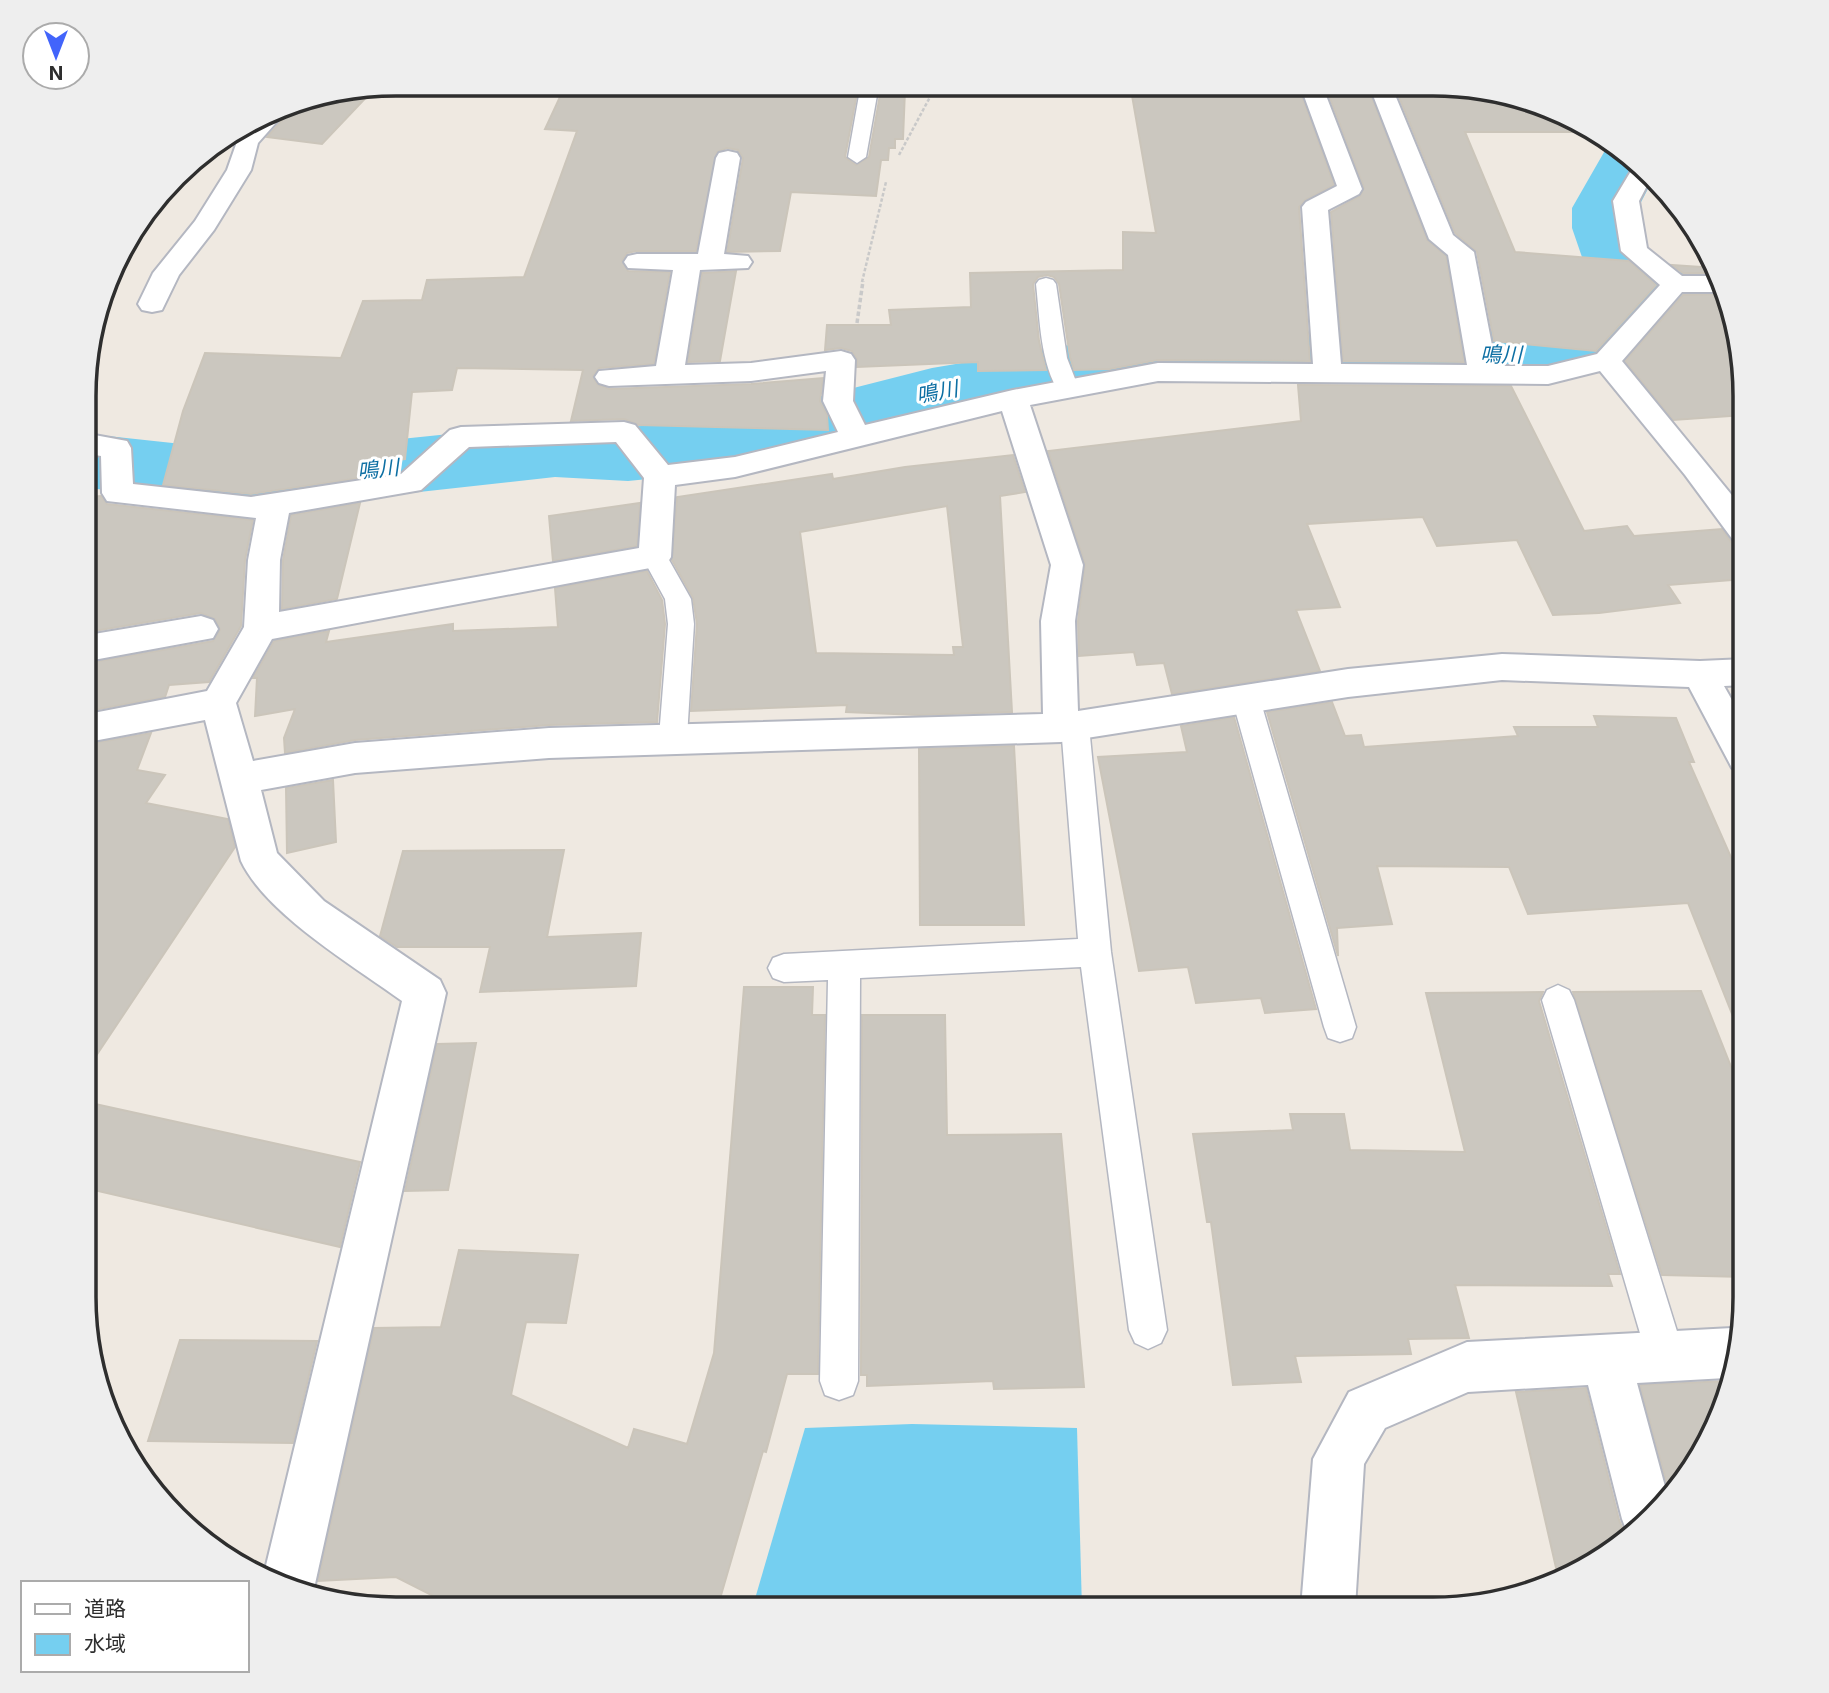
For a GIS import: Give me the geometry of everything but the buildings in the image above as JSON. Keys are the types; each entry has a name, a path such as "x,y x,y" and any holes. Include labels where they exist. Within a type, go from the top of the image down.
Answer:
{"street":[{"path":"1315,96 1350,189 1315,206 1327,363"},
{"path":"1384,96 1442,239 1461,252 1482,373"},
{"path":"152,304 166,274 205,225 239,170 247,141 256,131"},
{"path":"669,375 728,158"},
{"path":"1639,178 1626,201 1634,251 1674,284 1711,284"},
{"path":"637,262 739,262"},
{"path":"659,475 735,467 1013,399 1063,374 1327,363 1482,373 1548,374 1606,361 1674,284"},
{"path":"609,377 751,372 841,360 838,401 855,436"},
{"path":"1606,361 1696,468 1733,517"},
{"path":"1013,399 1067,565 1058,621 1068,727"},
{"path":"103,446 118,493 251,508 410,484 461,437 624,432 659,475 655,557 261,628"},
{"path":"275,504 264,560 261,628 218,703 260,861 310,913 425,993 290,1577"},
{"path":"96,647 201,629"},
{"path":"239,779 355,758 673,737 1068,727 1348,682 1502,667 1700,674 1733,673"},
{"path":"1700,674 1733,736"},
{"path":"96,726 218,703"},
{"path":"1329,1597 1339,1459 1367,1410 1467,1367 1727,1353"},
{"path":"1606,1360 1645,1509"}],"lane":[{"path":"857,157 868,96"},
{"path":"1046,284 1063,374"},
{"path":"655,557 678,599 681,624 673,737"},
{"path":"1246,699 1340,1027"},
{"path":"1068,727 1095,952 1148,1330"},
{"path":"784,968 1095,952"},
{"path":"839,1381 844,964"},
{"path":"1559,1000 1666,1357"}],"path":[{"path":"894,166 930,96"},
{"path":"841,360 854,348 865,262 882,190 888,178"}],"water":[{"path":"912,1424 1077,1428 1082,1597 756,1597 805,1428"}],"waterway":[{"name":"鳴川","path":"96,462 265,481 555,450 628,454 708,447 826,421 932,393 1147,355 1542,354 1593,332 1612,314 1628,289 1606,228 1605,208 1627,167"},
{"path":"1626,277 1707,276"}]}
